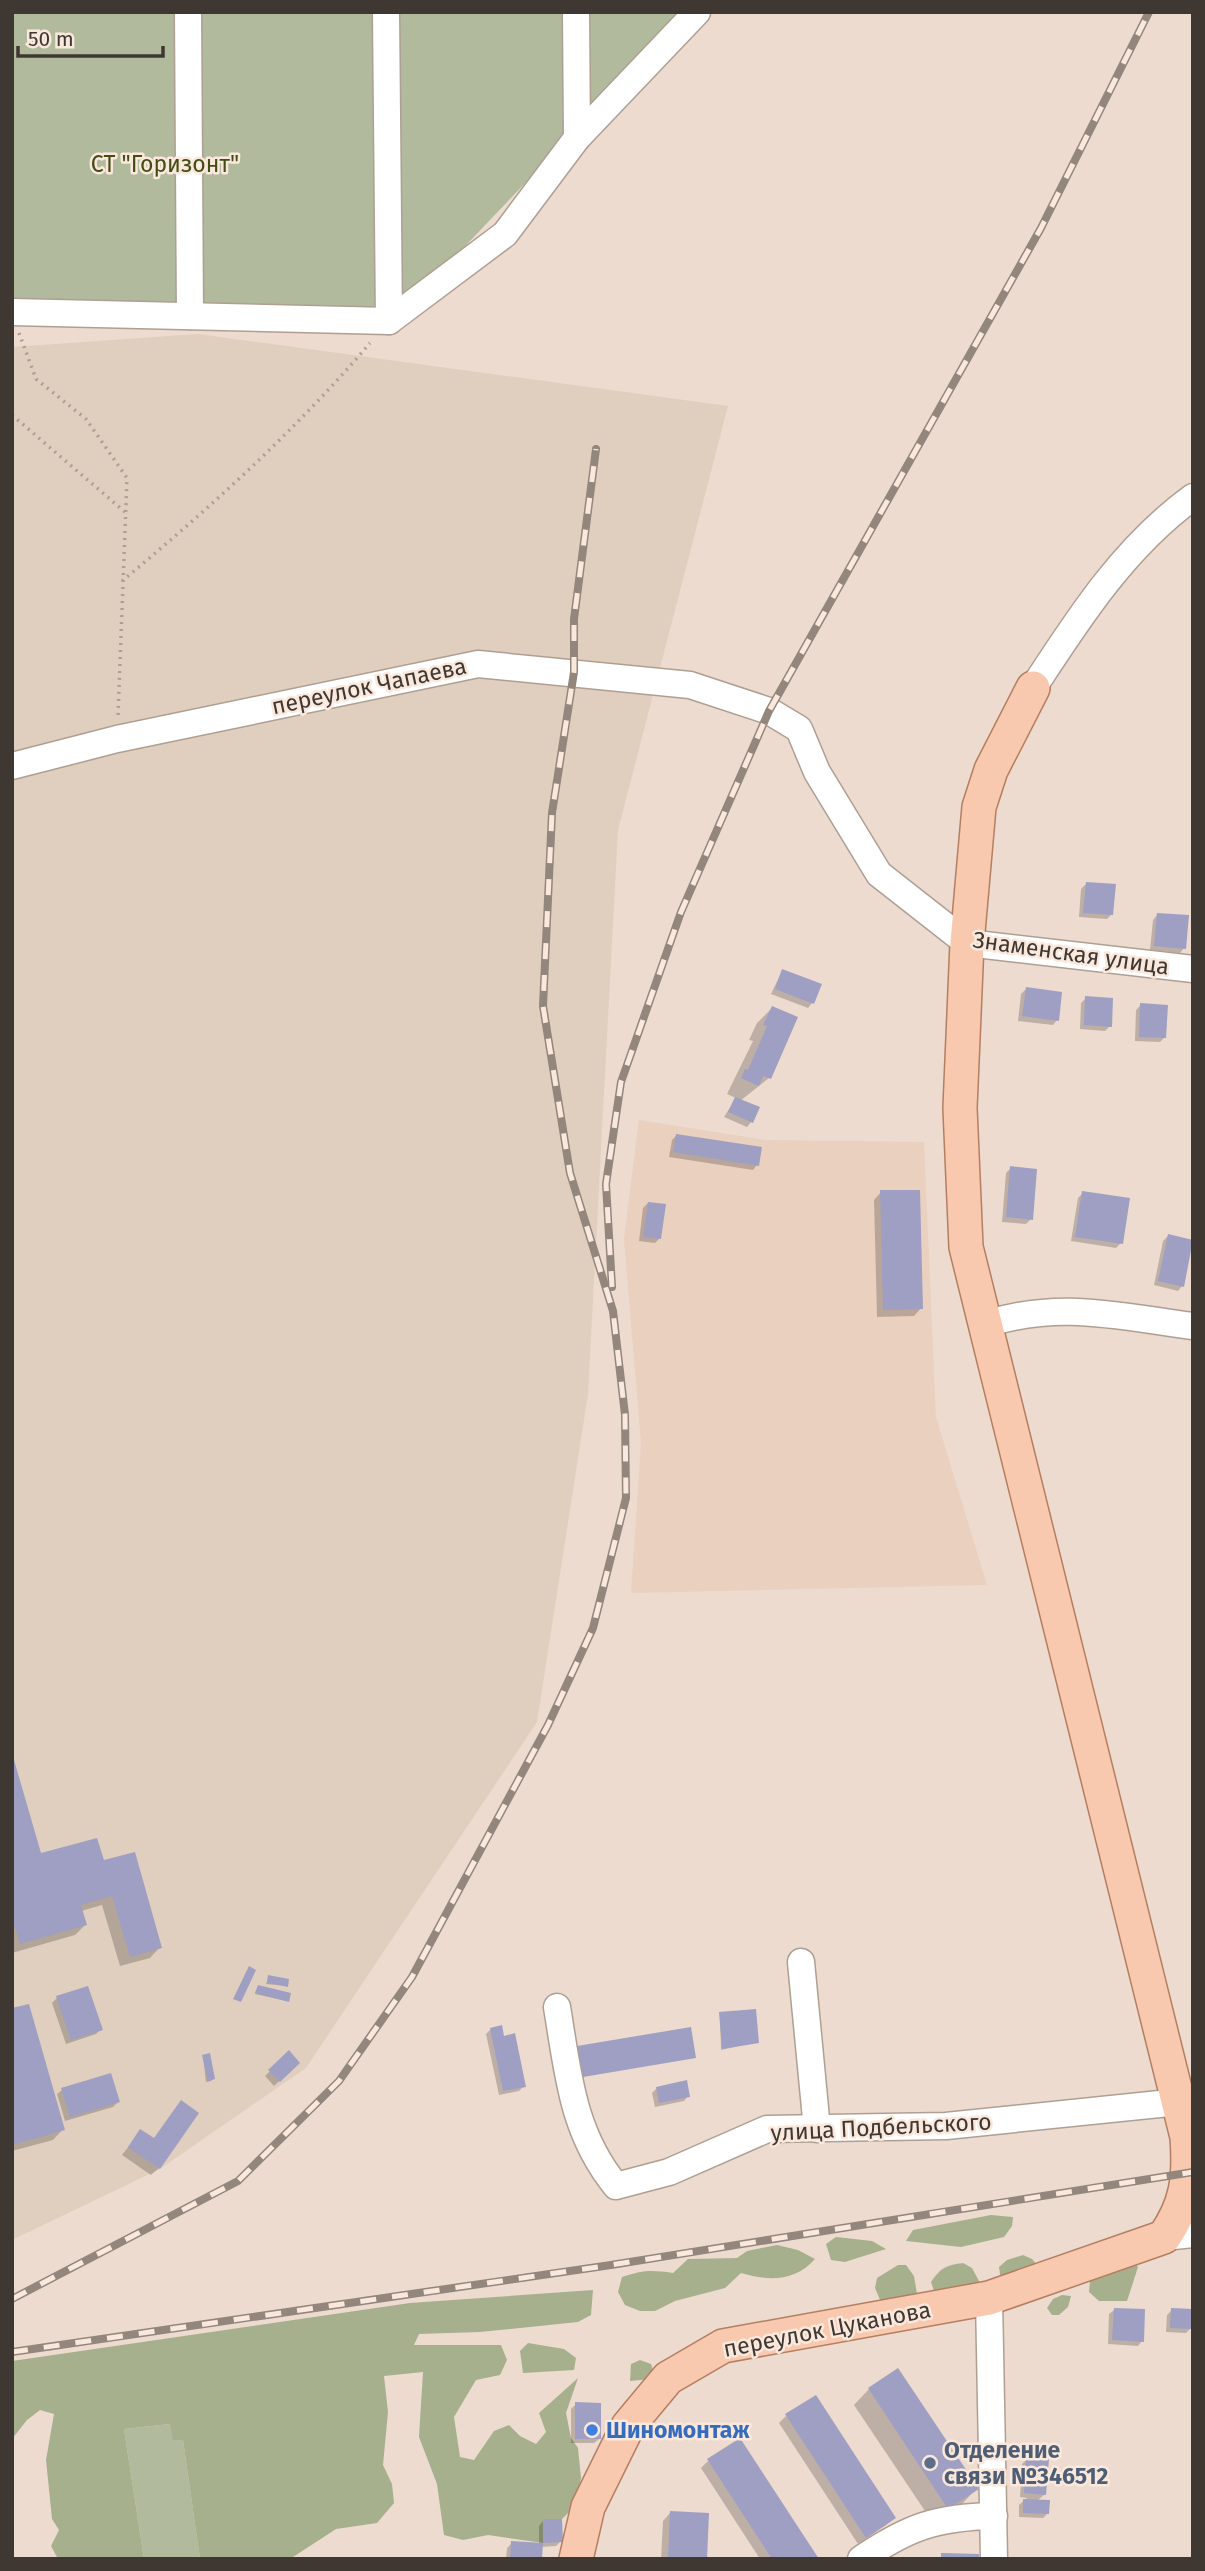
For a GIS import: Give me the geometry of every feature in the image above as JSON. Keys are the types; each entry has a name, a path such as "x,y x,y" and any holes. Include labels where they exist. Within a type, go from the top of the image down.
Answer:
{"main road":[{"path":"1032,688 991,770 979,807 967,943 960,1108 965,1233 983,1325 1187,2137 1190,2172 1179,2215 1178,2236"},
{"name":"переулок Цуканова","path":"576,2559 589,2507 628,2426 668,2378 695,2360 723,2346 989,2298 1178,2236"}],"street":[{"path":"188,12 190,316"},
{"path":"386,12 388,321"},
{"path":"576,12 577,138"},
{"path":"15,320 190,316 388,321 505,234 577,138 697,12"},
{"path":"1032,688 1115,570 1165,517 1193,497"},
{"name":"переулок Чапаева","path":"12,766 117,739 478,664 690,685 769,711"},
{"name":"Знаменская улица","path":"769,711 799,729 817,772 879,874 967,943 1193,969"},
{"path":"983,1325 1019,1314 1066,1310 1193,1326"},
{"path":"801,1962 817,2129"},
{"name":"улица Подбельского","path":"557,2007 574,2108 596,2161 616,2186 670,2172 767,2129 946,2126 1178,2102"},
{"path":"989,2298 994,2559"},
{"path":"861,2559 893,2537 939,2519 994,2516"}],"path":[{"path":"15,320 36,379 86,419 127,478 117,739"},
{"path":"122,581 192,523 340,378 388,321"},
{"path":"12,415 125,512"}],"shaded area":[{"path":"198,334 728,406 618,830 588,1394 537,1722 306,2068 160,2169 12,2240 12,347"},
{"path":"639,1120 766,1140 924,1142 936,1417 987,1585 631,1593 641,1442 624,1240"}],"green space":[{"name":"СТ \"Горизонт\"","path":"12,12 688,12 409,305 12,322"},
{"path":"991,2215 1013,2217 1012,2226 1004,2237 961,2247 906,2241 913,2230"},
{"path":"836,2237 872,2241 886,2249 845,2262 831,2260 826,2244"},
{"path":"777,2245 798,2250 815,2259 799,2272 781,2278 741,2273 725,2288 675,2301 655,2311 640,2311 625,2305 618,2292 622,2277 648,2271 673,2273 688,2259 737,2258 747,2251"},
{"path":"1023,2255 1032,2259 1043,2272 1002,2289 999,2267 1007,2260"},
{"path":"1134,2262 1138,2267 1127,2301 1099,2301 1089,2292 1090,2281"},
{"path":"963,2263 972,2268 979,2281 977,2292 935,2294 931,2282 938,2273 948,2266"},
{"path":"898,2265 906,2265 914,2276 917,2294 881,2302 875,2288 877,2278"},
{"path":"593,2290 591,2315 578,2322 480,2332 419,2334 414,2345 501,2345 507,2360 500,2375 476,2380 454,2417 460,2457 474,2460 494,2431 509,2425 520,2436 536,2444 546,2432 539,2413 578,2378 566,2413 571,2438 578,2448 581,2478 575,2506 562,2519 543,2520 543,2543 488,2535 463,2540 444,2535 437,2484 419,2437 423,2372 384,2376 388,2412 383,2465 392,2484 394,2503 377,2523 336,2529 290,2559 200,2559 183,2440 173,2440 170,2424 124,2429 144,2559 58,2559 51,2546 59,2530 52,2519 46,2460 54,2414 40,2410 27,2420 12,2439 12,2361 410,2303"},
{"path":"1062,2295 1071,2296 1068,2307 1059,2315 1052,2315 1047,2308 1053,2299"},
{"path":"528,2343 564,2349 576,2358 574,2370 523,2373 520,2351"},
{"path":"640,2360 651,2364 654,2373 651,2379 630,2381 631,2364"},
{"path":"170,2424 183,2440 200,2559 144,2559 124,2429"}],"building":[{"path":"1086,882 1116,884 1113,915 1083,913"},
{"path":"1157,913 1189,915 1186,949 1154,946"},
{"path":"782,969 822,984 814,1004 775,989"},
{"path":"1026,987 1062,992 1059,1021 1022,1016"},
{"path":"1085,996 1113,998 1112,1027 1084,1025"},
{"path":"1140,1003 1168,1005 1166,1038 1139,1037"},
{"path":"772,1006 798,1017 771,1079 763,1076 759,1086 741,1078 745,1069 748,1070 767,1026 763,1025"},
{"path":"735,1097 760,1107 753,1123 728,1112"},
{"path":"676,1134 762,1147 759,1166 673,1152"},
{"path":"1010,1166 1037,1169 1033,1220 1006,1217"},
{"path":"880,1190 920,1190 923,1309 883,1310"},
{"path":"1082,1191 1130,1198 1123,1244 1075,1237"},
{"path":"648,1202 666,1204 661,1239 643,1237"},
{"path":"1168,1234 1193,1240 1184,1287 1158,1281"},
{"path":"12,1753 41,1853 97,1838 104,1860 135,1852 162,1948 130,1957 112,1896 81,1905 87,1925 20,1944 12,1918"},
{"path":"249,1966 256,1970 241,2002 233,1999"},
{"path":"268,1975 289,1979 288,1987 267,1982"},
{"path":"258,1985 291,1993 289,2002 255,1993"},
{"path":"88,1986 103,2030 71,2040 56,1996"},
{"path":"29,2004 65,2130 12,2145 12,2008"},
{"path":"756,2009 759,2043 722,2049 719,2012"},
{"path":"502,2025 504,2036 515,2033 526,2087 503,2091 490,2028"},
{"path":"691,2027 696,2058 583,2077 577,2046"},
{"path":"289,2050 300,2063 280,2082 268,2070"},
{"path":"210,2053 215,2079 208,2081 202,2055"},
{"path":"111,2073 120,2102 70,2117 61,2088"},
{"path":"687,2080 690,2097 659,2103 656,2087"},
{"path":"181,2100 199,2113 160,2169 128,2147 140,2129 154,2138"},
{"path":"1114,2308 1145,2309 1144,2342 1112,2340"},
{"path":"1171,2308 1193,2309 1192,2329 1170,2328"},
{"path":"898,2368 979,2489 948,2509 868,2388"},
{"path":"816,2395 896,2518 866,2538 785,2414"},
{"path":"575,2402 601,2403 601,2439 575,2439"},
{"path":"740,2438 819,2559 772,2559 707,2459"},
{"path":"1026,2457 1049,2459 1046,2495 1024,2493"},
{"path":"1023,2499 1050,2500 1049,2514 1023,2513"},
{"path":"670,2511 709,2513 707,2559 668,2559"},
{"path":"543,2519 562,2519 563,2542 543,2543"},
{"path":"511,2541 543,2543 542,2559 510,2559"},
{"path":"941,2553 979,2554 979,2559 941,2559"}],"railway":[{"path":"612,1287 606,1184 621,1082 681,912 769,711 1041,228 1149,12"},
{"path":"12,2299 238,2181 339,2081 412,1977 548,1725 593,1628 626,1498 625,1415 613,1311 570,1173 543,1006 552,813 574,672 574,619 596,449"},
{"path":"12,2352 611,2265 1193,2172"}],"place":[{"name":"Шиномонтаж","path":"592,2430"},
{"name":"Отделение связи №346512","path":"930,2463"}]}
